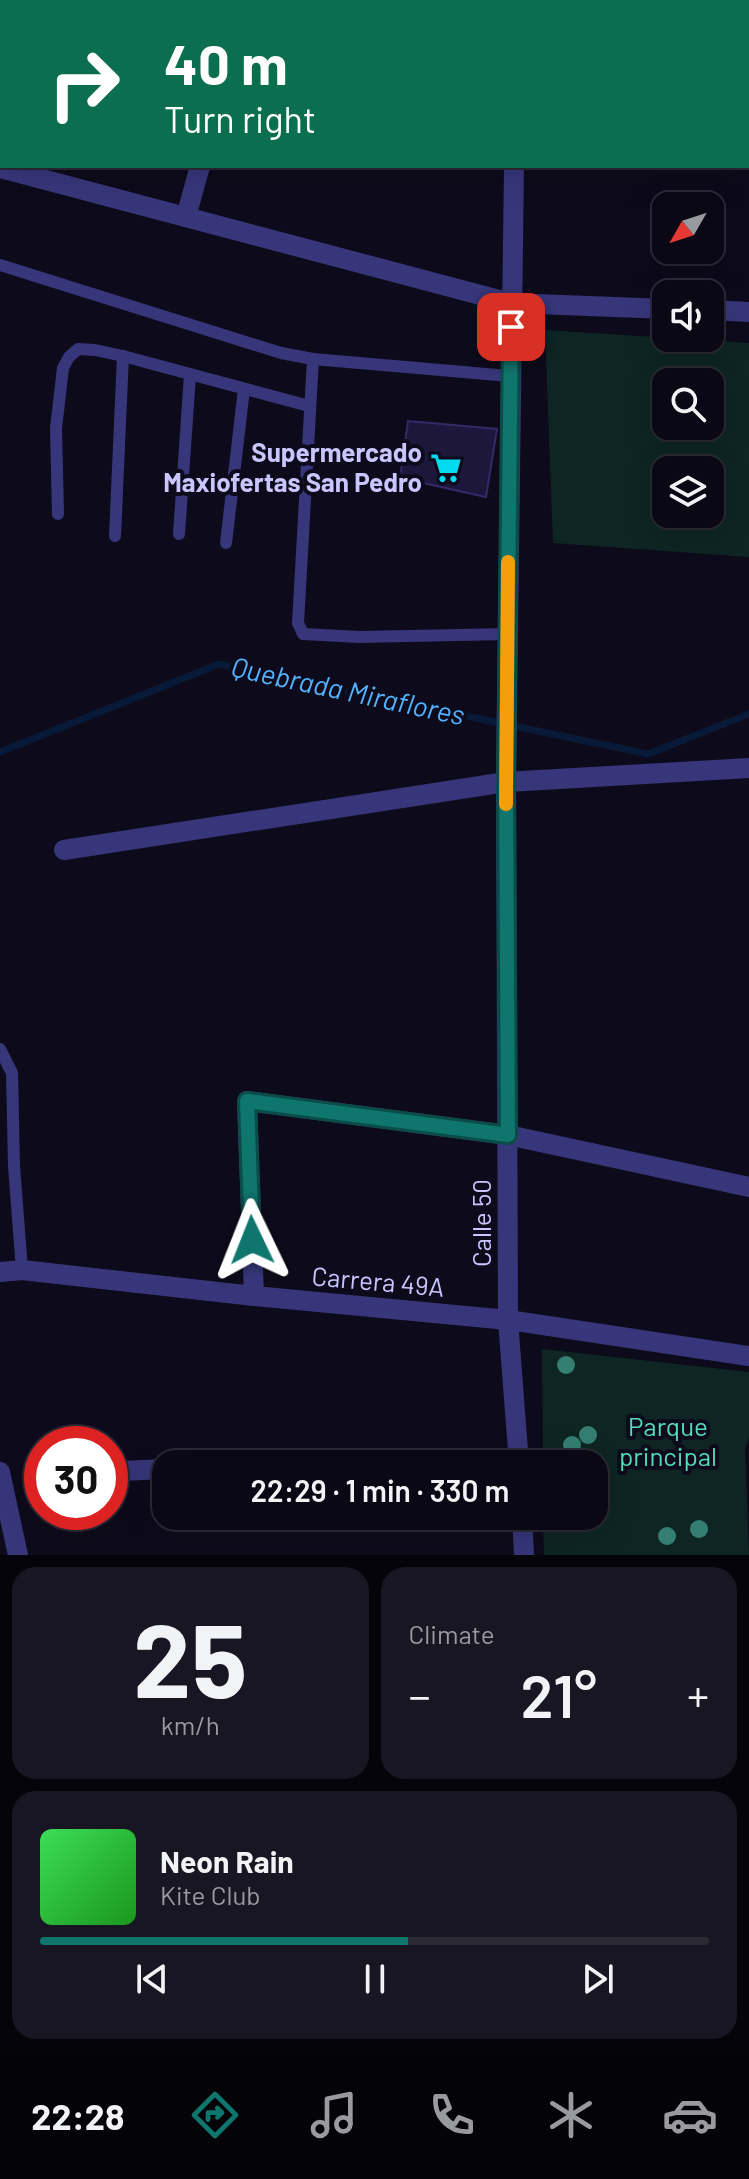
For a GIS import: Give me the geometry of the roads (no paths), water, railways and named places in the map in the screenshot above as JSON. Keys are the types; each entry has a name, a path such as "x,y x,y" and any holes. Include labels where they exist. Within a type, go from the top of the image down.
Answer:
{"street":[{"path":"0,168 56,174 186,217 511,303 652,308"},
{"path":"186,217 199,168"},
{"name":"Calle 50","path":"514,168 506,782 508,1320 518,1450"},
{"path":"724,311 749,312"},
{"path":"64,850 506,782 749,768"},
{"path":"254,1296 247,1101 508,1135 749,1187"},
{"name":"Carrera 49A","path":"0,1272 22,1270 508,1320 749,1356"},
{"path":"128,1471 152,1470"},
{"path":"0,1472 18,1555"},
{"path":"523,1530 524,1555"}],"lane":[{"path":"0,265 281,353 313,359 510,376"},
{"path":"58,514 56,428 63,368 78,349 123,356 309,406"},
{"path":"115,536 123,356"},
{"path":"313,359 298,623 303,634 359,637 507,634"},
{"path":"179,534 190,375"},
{"path":"226,543 244,389"},
{"path":"0,1049 12,1073 14,1166 22,1270"}],"waterway":[{"name":"Quebrada Miraflores","path":"0,752 219,664 648,754 749,714"}],"place":[{"name":"Supermercado Maxiofertas San Pedro","path":"446,468"}],"park label":[{"name":"Parque principal","path":"668,1442"}]}
